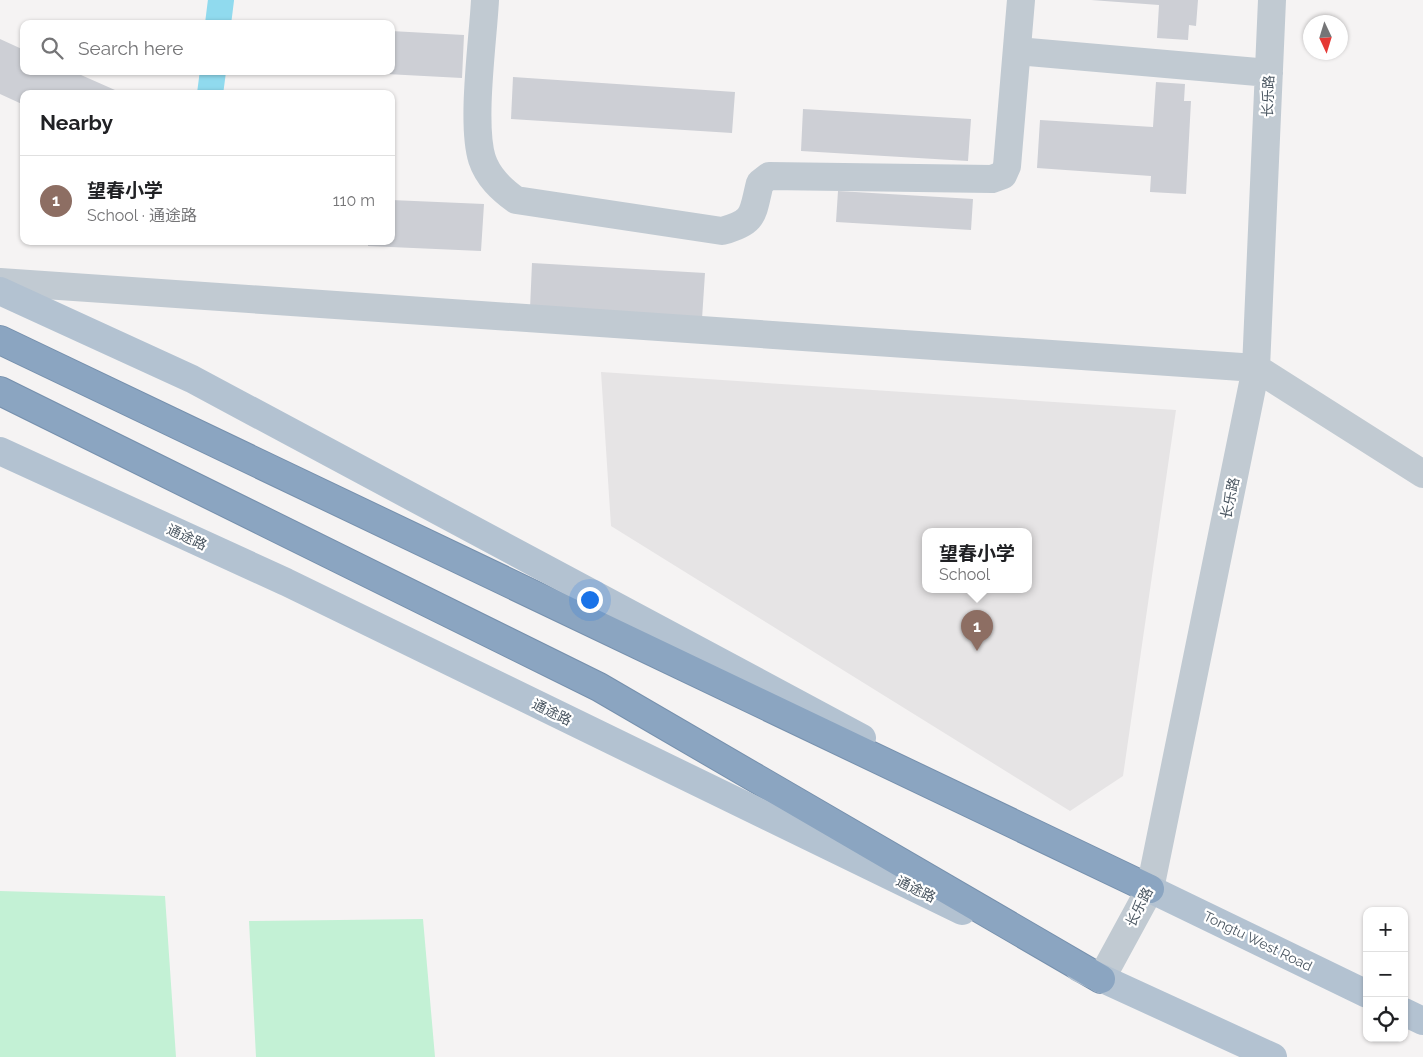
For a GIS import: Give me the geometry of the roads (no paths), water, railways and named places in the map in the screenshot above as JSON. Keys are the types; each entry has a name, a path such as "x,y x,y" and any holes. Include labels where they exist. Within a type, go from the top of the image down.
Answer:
{"highway":[{"path":"0,340 1150,889"},
{"path":"0,391 598,686 1101,978"}],"main road":[{"path":"0,292 192,379 1075,852"},
{"name":"通途路","path":"0,451 286,582 1101,978"},
{"name":"Tongtu West Road","path":"1150,889 1363,992"},
{"path":"1101,978 1273,1057"},
{"path":"1408,1014 1423,1021"}],"street":[{"path":"485,0 478,122 482,159 498,187 516,200 722,231 743,225 752,215 760,183 769,176 992,179 1003,175 1006,166 1021,0"},
{"name":"长乐路","path":"1101,978 1150,889 1256,368 1272,0"},
{"path":"1017,51 1268,73"},
{"path":"0,282 1256,368 1423,474"}],"waterway":[{"path":"218,20 221,0"},
{"path":"211,90 212,75"}],"place":[{"name":"望春小学","path":"977,651"}]}
